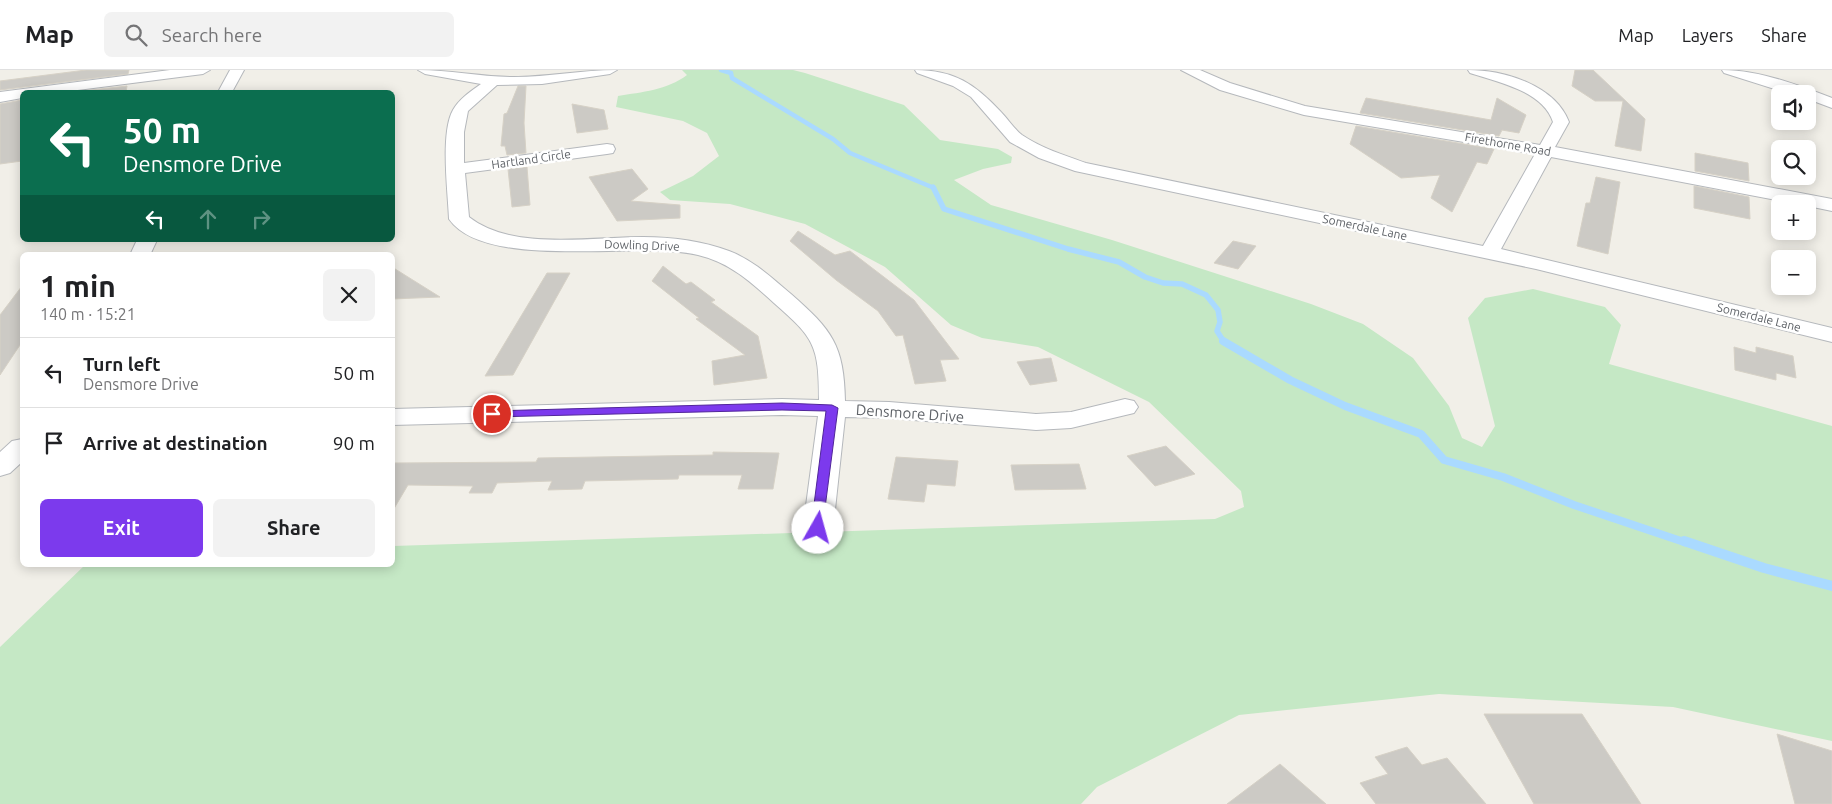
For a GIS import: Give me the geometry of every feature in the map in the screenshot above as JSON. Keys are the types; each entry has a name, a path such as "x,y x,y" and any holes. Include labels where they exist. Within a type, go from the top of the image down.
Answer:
{"street":[{"path":"48,90 203,70"},
{"path":"226,90 237,70"},
{"path":"424,70 495,80 552,79 610,70"},
{"name":"Somerdale Lane","path":"922,70 958,82 976,94 1016,138 1044,154 1080,167 1489,253 1832,335"},
{"name":"Firethorne Road","path":"1188,70 1239,92 1292,106 1546,151 1832,205"},
{"path":"1475,70 1522,87 1542,98 1556,109 1560,122 1546,151 1489,253"},
{"path":"1729,70 1778,85"},
{"name":"Dowling Drive","path":"495,80 469,101 458,116 456,169 460,219 473,231 488,237 532,244 669,244 719,254 747,268 808,321 821,336 828,354 832,408 818,528"},
{"path":"0,97 20,94"},
{"path":"1816,97 1832,103"},
{"name":"Hartland Circle","path":"456,169 606,149"},
{"name":"Densmore Drive","path":"395,417 782,407 889,410 1036,422 1071,420 1125,407"},
{"path":"0,467 20,449"}],"green space":[{"path":"682,70 793,70 904,105 940,140 998,149 1012,157 1011,163 983,169 954,180 991,205 1112,240 1311,304 1363,324 1413,358 1449,406 1462,438 1482,447 1495,426 1468,318 1485,298 1533,289 1605,307 1621,325 1609,364 1832,426 1832,741 1673,707 1439,694 1239,715 1097,787 1081,804 0,804 0,647 83,567 395,567 395,546 1215,519 1244,507 1241,491 1149,402 1038,347 982,338 951,325 885,267 805,224 730,204 670,200 660,192 693,176 719,156 707,133 683,121 616,107 618,96 654,90 671,84 687,75"}],"building":[{"path":"86,70 129,70 128,74 0,90 0,81"},
{"path":"1575,70 1593,70 1645,119 1641,151 1615,146 1623,101 1595,101 1572,86"},
{"path":"127,86 126,90 91,90"},
{"path":"518,86 526,86 524,123 526,153 507,155 505,146 501,146 504,114 507,113"},
{"path":"1366,98 1491,120 1497,98 1526,115 1519,133 1502,130 1499,136 1360,113"},
{"path":"20,100 20,161 0,164 0,104"},
{"path":"572,104 604,110 608,129 577,133"},
{"path":"1356,126 1494,149 1487,164 1477,162 1452,212 1431,198 1440,175 1401,178 1350,144"},
{"path":"1695,153 1748,163 1749,181 1695,171"},
{"path":"527,167 530,205 512,207 508,169"},
{"path":"632,169 648,189 631,201 680,205 680,218 617,221 589,177"},
{"path":"1596,177 1620,182 1608,254 1577,246 1586,203 1590,203"},
{"path":"1694,186 1749,197 1750,219 1694,208"},
{"path":"798,231 835,255 850,251 914,300 959,359 940,360 946,381 915,384 903,335 896,336 878,311 836,280 790,241"},
{"path":"1233,241 1256,246 1238,269 1214,263"},
{"path":"663,266 686,284 691,282 715,300 711,302 758,336 767,378 714,385 712,361 745,355 696,319 699,318 652,281"},
{"path":"395,269 440,297 395,299"},
{"path":"547,273 570,273 513,375 485,376"},
{"path":"20,289 20,345 0,375 0,315"},
{"path":"1734,347 1756,353 1756,347 1793,356 1796,378 1776,373 1776,380 1735,370"},
{"path":"1051,358 1057,381 1030,385 1017,362"},
{"path":"1166,446 1195,474 1155,486 1127,456"},
{"path":"713,452 779,453 773,489 738,489 742,475 679,475 678,479 585,481 582,489 548,490 552,481 497,483 492,493 469,493 473,486 408,485 395,507 395,463 536,462 538,458 713,455"},
{"path":"896,457 958,461 955,486 927,484 924,502 888,499"},
{"path":"1079,464 1086,489 1015,490 1011,465"},
{"path":"1484,714 1582,714 1641,804 1534,804"},
{"path":"1777,734 1832,751 1832,804 1795,804"},
{"path":"1407,747 1422,765 1447,758 1486,804 1376,804 1360,783 1388,774 1375,757"},
{"path":"1280,764 1326,804 1227,804"}],"waterway":[{"path":"721,70 731,73 732,78 833,139 850,153 933,188"},
{"path":"933,188 944,209 1068,249 1119,262 1145,277 1163,283 1182,284 1206,295 1218,310 1220,322 1217,331 1224,341"},
{"path":"1224,341 1290,380 1345,406 1421,434 1444,460 1503,477 1574,505 1687,543"},
{"path":"1684,541 1764,568 1832,586"}],"route":[{"path":"492,414 652,409 832,408 818,528"}]}
